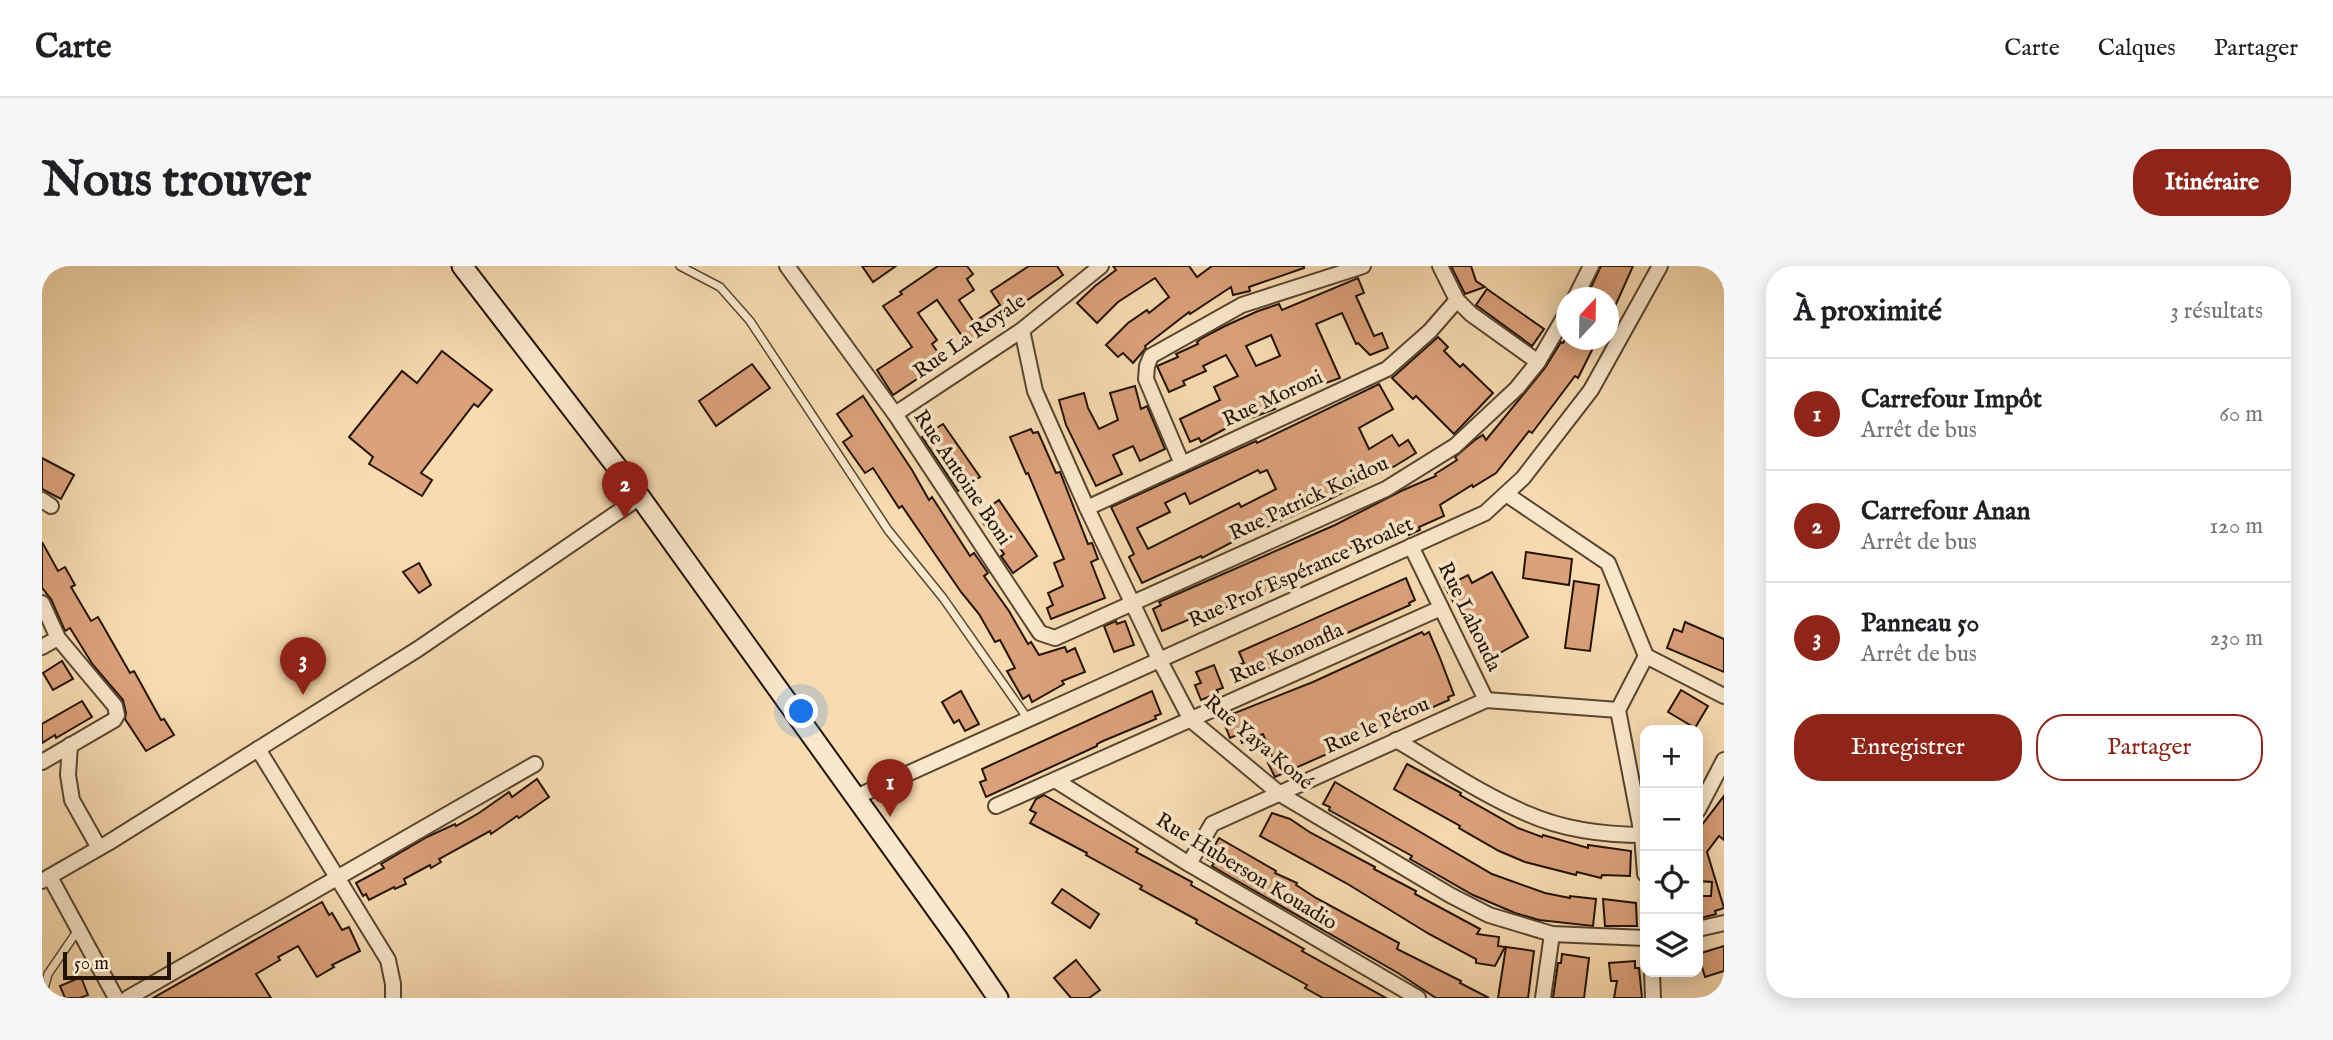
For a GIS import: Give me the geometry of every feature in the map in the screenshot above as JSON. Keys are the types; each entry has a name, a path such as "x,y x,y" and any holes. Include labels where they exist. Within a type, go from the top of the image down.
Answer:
{"street":[{"path":"462,266 640,496 960,941 998,998"},
{"name":"Rue Antoine Boni","path":"787,266 895,414 1040,633 1055,638 1133,603"},
{"path":"1182,464 1146,379 1147,366 1152,356 1242,305 1363,266"},
{"path":"1440,266 1457,300 1471,314 1538,362"},
{"path":"1580,287 1591,266"},
{"name":"Rue Prof Espérance Broalet","path":"856,797 1485,513 1523,478 1591,390 1660,266"},
{"name":"Rue La Royale","path":"895,414 1022,330 1096,267"},
{"name":"Rue Moroni","path":"1087,508 1387,369 1430,331 1457,300"},
{"name":"Rue Yaya Koné","path":"1022,330 1035,391 1087,508 1191,720 1280,794 1450,895 1489,915 1552,934 1640,939"},
{"name":"Rue Patrick Koidou","path":"1133,603 1386,489 1455,446 1517,388 1538,362 1556,331"},
{"path":"1506,494 1608,563 1646,656 1724,695"},
{"path":"116,998 78,929 46,879 418,649 640,496"},
{"name":"Rue Lahouda","path":"1412,546 1486,700 1619,710"},
{"path":"42,603 58,638 114,706 117,715 114,720 42,762"},
{"name":"Rue Kononfla","path":"996,806 1441,608"},
{"path":"42,647 58,638"},
{"path":"1640,815 1619,710 1646,656"},
{"name":"Rue le Pérou","path":"1189,864 1212,824 1486,700"},
{"path":"1396,740 1491,796 1530,815 1573,829 1640,835"},
{"path":"71,745 68,775 72,800 99,848"},
{"path":"258,749 388,960 393,998"},
{"path":"1703,801 1724,761"},
{"path":"128,998 536,764"},
{"name":"Rue Huberson Kouadio","path":"1055,780 1189,864 1418,998"},
{"path":"1703,928 1724,923"},
{"path":"1544,998 1552,934"},
{"path":"1652,977 1653,998"}],"lane":[{"path":"680,266 720,287 750,321 888,530 943,598 1028,719"},
{"path":"42,996 48,974 78,929"}],"building":[{"path":"862,266 896,266 873,282"},
{"path":"938,266 967,266 973,274 967,279 974,290 959,300 974,322 1000,305 991,291 1029,266 1057,266 1063,275 967,343 937,300 918,313 937,340 932,344 942,358 920,372 923,375 893,395 877,370 912,347 883,306"},
{"path":"1113,266 1189,266 1197,277 1212,266 1304,268 1249,287 1250,291 1233,295 1231,287 1190,314 1189,312 1145,346 1133,363 1123,353 1118,357 1106,345 1128,323 1147,310 1149,313 1169,297 1155,278 1118,302 1097,323 1077,303 1116,270"},
{"path":"1451,266 1471,266 1476,281 1485,287 1465,294"},
{"path":"1601,266 1633,266 1619,297 1619,287 1591,287"},
{"path":"1358,278 1364,293 1356,296 1374,336 1382,333 1388,348 1370,355 1356,344 1342,313 1316,324 1340,378 1295,394 1296,396 1273,405 1275,409 1232,425 1201,442 1199,438 1190,442 1180,419 1220,400 1214,387 1238,376 1226,355 1203,366 1206,371 1183,381 1185,385 1169,392 1157,366 1178,357 1176,354 1198,344 1202,338 1258,311 1279,304 1282,310","holes":["1271,335 1280,356 1256,366 1246,346"]},
{"path":"1487,289 1544,329 1532,346 1476,305"},
{"path":"1438,337 1448,347 1444,351 1460,367 1463,364 1493,393 1454,434 1416,396 1413,399 1392,378"},
{"path":"1556,350 1592,350 1578,378 1575,376 1532,433 1529,431 1496,473 1440,505 1444,516 1419,527 1420,530 1409,535 1407,531 1374,545 1372,539 1332,556 1334,559 1275,582 1278,588 1217,611 1216,608 1162,631 1153,609 1161,605 1159,602 1335,525 1436,476 1435,474 1457,460 1455,457 1475,440 1483,435 1486,440 1545,368"},
{"path":"442,351 492,390 478,407 474,404 421,473 432,480 422,496 369,464 373,457 349,437 402,371 417,383"},
{"path":"752,364 770,388 716,426 699,401"},
{"path":"1379,384 1393,409 1359,428 1369,449 1392,435 1399,446 1408,440 1416,453 1324,502 1262,529 1261,527 1202,558 1201,556 1142,583 1129,557 1134,554 1111,507 1256,441 1257,443","holes":["1258,470 1260,473 1267,470 1276,489 1241,507 1239,503 1148,549 1137,528 1170,512 1165,503 1185,493 1190,504"]},
{"path":"1135,386 1141,409 1147,406 1165,449 1140,461 1133,446 1113,455 1122,474 1096,486 1066,425 1059,400 1084,393 1099,429 1118,420 1110,393"},
{"path":"863,396 929,500 932,497 970,556 974,553 988,573 984,576 1028,644 1031,642 1039,655 1065,647 1067,652 1075,648 1085,672 1062,681 1064,684 1032,702 1029,695 1023,699 1007,671 1015,668 1000,640 995,642 979,614 902,506 899,508 873,468 865,473 843,442 852,436 837,414"},
{"path":"943,424 980,477 958,491 922,437"},
{"path":"1031,429 1033,433 1038,432 1056,473 1060,472 1088,544 1092,543 1098,559 1091,562 1105,598 1051,619 1047,608 1053,605 1048,593 1063,586 1054,563 1064,559 1010,437"},
{"path":"42,458 74,475 61,499 42,489"},
{"path":"999,500 1037,556 1013,573 1001,556 1004,554 978,515"},
{"path":"42,542 58,571 65,567 75,585 71,587 91,621 98,617 130,673 134,671 161,720 164,719 174,735 146,751 125,719 123,700 93,665 70,628 65,631 51,599 42,588"},
{"path":"1526,552 1572,559 1569,585 1523,578"},
{"path":"419,563 431,585 419,593 403,572"},
{"path":"1492,572 1528,637 1486,661 1445,587 1468,575 1472,583"},
{"path":"1406,578 1415,600 1409,603 1410,605 1244,679 1238,665 1244,663 1239,652"},
{"path":"1574,581 1599,585 1590,651 1565,648"},
{"path":"1116,621 1117,624 1125,621 1134,645 1114,652 1104,626"},
{"path":"1685,622 1724,639 1724,672 1667,648 1674,629 1682,632"},
{"path":"1422,632 1424,635 1429,632 1440,658 1454,695 1448,697 1449,700 1275,777 1268,763 1274,761 1263,734 1242,743 1239,734 1230,738 1222,718 1313,682"},
{"path":"62,661 73,679 53,690 43,673"},
{"path":"1214,665 1223,688 1201,700 1195,685 1201,683 1196,672"},
{"path":"1681,690 1708,706 1697,725 1690,725 1668,712"},
{"path":"961,691 979,724 965,731 959,720 954,723 942,702"},
{"path":"1152,691 1161,714 1155,716 1156,719 1103,741 986,797 980,782 986,780 982,769"},
{"path":"82,701 92,717 42,743 42,724"},
{"path":"1407,764 1518,828 1588,848 1588,845 1631,851 1630,876 1602,875 1601,878 1577,872 1576,875 1525,862 1499,851 1394,789"},
{"path":"537,779 549,797 519,818 517,816 491,834 490,831 439,859 441,862 431,868 430,865 404,879 406,884 369,900 366,894 363,896 356,883 384,868 381,864 427,837 455,824 456,826 509,792 512,797"},
{"path":"1335,782 1492,874 1545,893 1596,899 1593,926 1539,920 1473,895 1410,859 1412,856 1329,810 1330,807 1323,804"},
{"path":"1044,795 1138,849 1136,852 1192,882 1191,885 1304,949 1302,951 1386,998 1323,998 1305,988 1307,985 1196,923 1197,920 1140,889 1142,886 1086,855 1087,853 1030,823 1036,813 1030,810 1036,799"},
{"path":"1724,796 1724,840 1719,836 1707,852 1724,908 1715,911 1716,914 1703,918 1703,896 1711,896 1712,882 1703,881 1703,823"},
{"path":"1272,813 1290,819 1416,891 1415,894 1480,929 1477,934 1499,937 1498,946 1505,947 1495,966 1476,963 1476,959 1260,836"},
{"path":"1219,838 1276,871 1275,873 1297,883 1296,885 1316,898 1399,943 1397,949 1489,998 1436,998 1398,973 1232,878 1212,866 1214,863 1207,859"},
{"path":"1062,889 1099,914 1090,928 1052,903"},
{"path":"1603,899 1636,903 1637,926 1605,926"},
{"path":"322,902 342,930 349,927 360,951 332,965 334,967 317,977 298,946 256,974 271,998 153,998"},
{"path":"1724,946 1724,971 1705,977 1703,952"},
{"path":"1506,947 1534,951 1528,998 1498,998"},
{"path":"1562,954 1589,958 1584,998 1553,998 1558,963 1561,963"},
{"path":"1076,960 1100,990 1089,998 1071,998 1054,978"},
{"path":"1635,961 1635,968 1639,968 1642,998 1614,998 1617,981 1611,981 1609,963"},
{"path":"81,977 88,995 65,998 60,986"}],"place":[{"name":"Carrefour Anan","path":"625,519"},
{"name":"Panneau 50","path":"303,695"},
{"name":"Carrefour Impôt","path":"890,817"}]}
